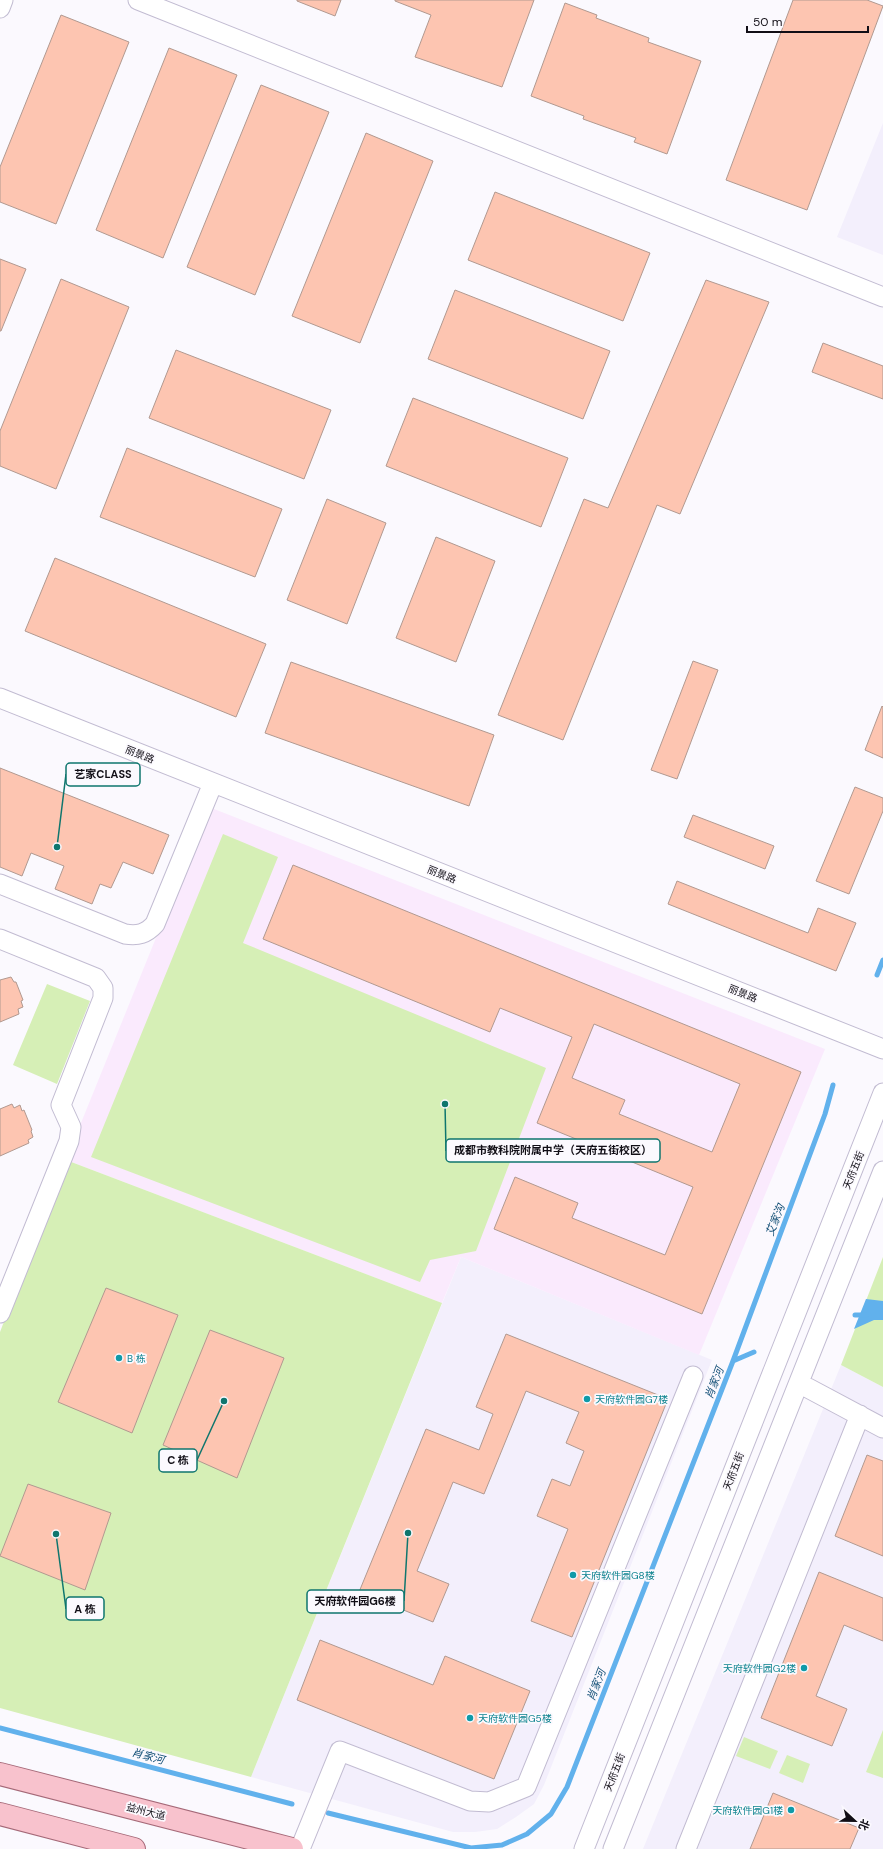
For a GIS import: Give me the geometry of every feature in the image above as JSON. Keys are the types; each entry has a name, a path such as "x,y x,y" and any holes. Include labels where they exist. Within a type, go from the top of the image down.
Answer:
{"main road":[{"name":"益州大道","path":"0,1774 292,1849"},
{"path":"0,1814 134,1849"}],"street":[{"path":"0,8 3,0"},
{"path":"138,0 883,297"},
{"name":"丽景路","path":"0,698 883,1049"},
{"path":"0,884 125,934 137,934 149,931 155,924 213,783"},
{"path":"0,939 96,978 103,988 103,998 61,1105 71,1127 68,1141 0,1313"},
{"name":"天府五街","path":"584,1849 883,1093"},
{"path":"613,1849 883,1171"},
{"path":"300,1849 340,1751 470,1801 489,1802 526,1787 693,1376"},
{"path":"808,1388 883,1428"},
{"path":"686,1849 860,1415"}],"shaded area":[{"path":"883,123 883,255 837,237"},
{"path":"209,807 825,1049 699,1355 461,1257 442,1303 66,1160"},
{"path":"461,1257 712,1360 544,1785 534,1804 516,1817 497,1829 475,1832 453,1832 251,1777"},
{"path":"841,1365 883,1387 883,1849 643,1849"}],"green space":[{"path":"223,834 278,857 243,943 546,1068 476,1251 430,1260 420,1282 91,1157"},
{"path":"47,984 90,1001 57,1084 13,1065"},
{"path":"66,1160 442,1303 251,1777 0,1708 0,1332"},
{"path":"883,1257 883,1387 841,1365"},
{"path":"883,1730 883,1778 866,1772"},
{"path":"744,1737 778,1751 770,1769 736,1756"},
{"path":"787,1755 810,1764 803,1783 779,1773"}],"water":[{"path":"866,1299 883,1301 883,1320 874,1320 854,1329"}],"building":[{"path":"297,0 341,0 335,16"},
{"path":"395,0 534,0 502,87 415,57 431,15"},
{"path":"793,0 867,0 883,6 807,210 726,180"},
{"path":"565,3 597,15 596,18 649,38 648,42 701,61 667,154 634,142 636,138 583,119 584,116 531,96"},
{"path":"61,15 129,42 56,224 0,202 0,167"},
{"path":"169,48 237,75 163,258 96,230"},
{"path":"261,85 329,112 255,295 187,267"},
{"path":"366,133 433,161 360,343 292,316"},
{"path":"495,192 650,253 623,321 468,260"},
{"path":"0,259 26,269 1,331 0,331"},
{"path":"61,279 129,307 56,489 0,466 0,431"},
{"path":"706,280 769,302 680,514 657,505 563,740 498,715 584,499 608,508"},
{"path":"455,290 610,351 583,419 428,359"},
{"path":"823,343 883,366 883,399 812,372"},
{"path":"176,350 331,410 304,479 149,418"},
{"path":"413,398 568,458 541,527 386,466"},
{"path":"127,448 282,509 255,577 100,517"},
{"path":"327,499 386,523 347,624 287,600"},
{"path":"436,537 495,561 456,662 396,638"},
{"path":"55,558 266,644 236,717 25,631"},
{"path":"693,661 718,670 677,779 651,770"},
{"path":"291,662 494,735 469,806 265,733"},
{"path":"882,706 883,707 883,758 865,750"},
{"path":"0,768 169,835 153,874 123,862 111,888 100,884 92,904 55,889 64,866 31,853 22,876 0,867"},
{"path":"855,787 883,798 883,811 849,894 816,881"},
{"path":"693,815 774,846 765,869 684,837"},
{"path":"293,865 801,1072 702,1314 494,1229 515,1177 578,1203 572,1218 665,1255 693,1187 537,1123 572,1037 500,1008 490,1032 263,939","holes":["594,1024 740,1084 712,1152 619,1114 625,1100 572,1078"]},
{"path":"677,881 808,933 818,908 856,923 836,971 668,904"},
{"path":"11,977 14,982 16,982 23,1000 21,1001 23,1007 18,1009 19,1014 0,1022 0,980"},
{"path":"12,1104 14,1108 20,1105 22,1111 24,1110 32,1130 33,1137 28,1140 29,1143 0,1156 0,1109"},
{"name":"B 栋","path":"106,1288 178,1315 132,1433 58,1402"},
{"path":"210,1330 284,1358 237,1478 163,1445"},
{"path":"506,1334 668,1399 572,1637 531,1621 568,1529 537,1516 552,1479 570,1486 584,1451 566,1443 579,1412 526,1391 484,1494 453,1482 417,1571 449,1584 433,1622 359,1592 426,1429 479,1450 493,1414 476,1407"},
{"path":"867,1455 883,1461 883,1556 835,1536"},
{"path":"28,1484 111,1513 85,1590 0,1556"},
{"name":"天府软件园G2楼","path":"819,1572 883,1598 883,1641 844,1625 816,1696 847,1709 832,1746 761,1718"},
{"path":"320,1640 433,1685 445,1656 530,1691 494,1779 297,1700"},
{"name":"天府软件园G1楼","path":"773,1793 859,1828 850,1849 750,1849"}],"waterway":[{"name":"艾家沟","path":"877,975 883,960"},
{"name":"肖家河","path":"328,1813 471,1848 502,1845 527,1834 551,1814 567,1787 733,1361 825,1114 833,1085"},
{"name":"肖家河","path":"855,1315 866,1315"},
{"name":"肖家河","path":"733,1361 754,1352"},
{"name":"肖家河","path":"0,1728 292,1804"}],"place":[{"name":"艺家CLASS","path":"57,847"},
{"name":"成都市教科院附属中学（天府五街校区）","path":"445,1104"},
{"name":"B 栋","path":"119,1358"},
{"name":"天府软件园G7楼","path":"587,1399"},
{"name":"C 栋","path":"224,1401"},
{"name":"天府软件园G6楼","path":"408,1533"},
{"name":"A 栋","path":"56,1534"},
{"name":"天府软件园G8楼","path":"573,1575"},
{"name":"天府软件园G2楼","path":"804,1668"},
{"name":"天府软件园G5楼","path":"470,1718"},
{"name":"天府软件园G1楼","path":"791,1810"}]}
